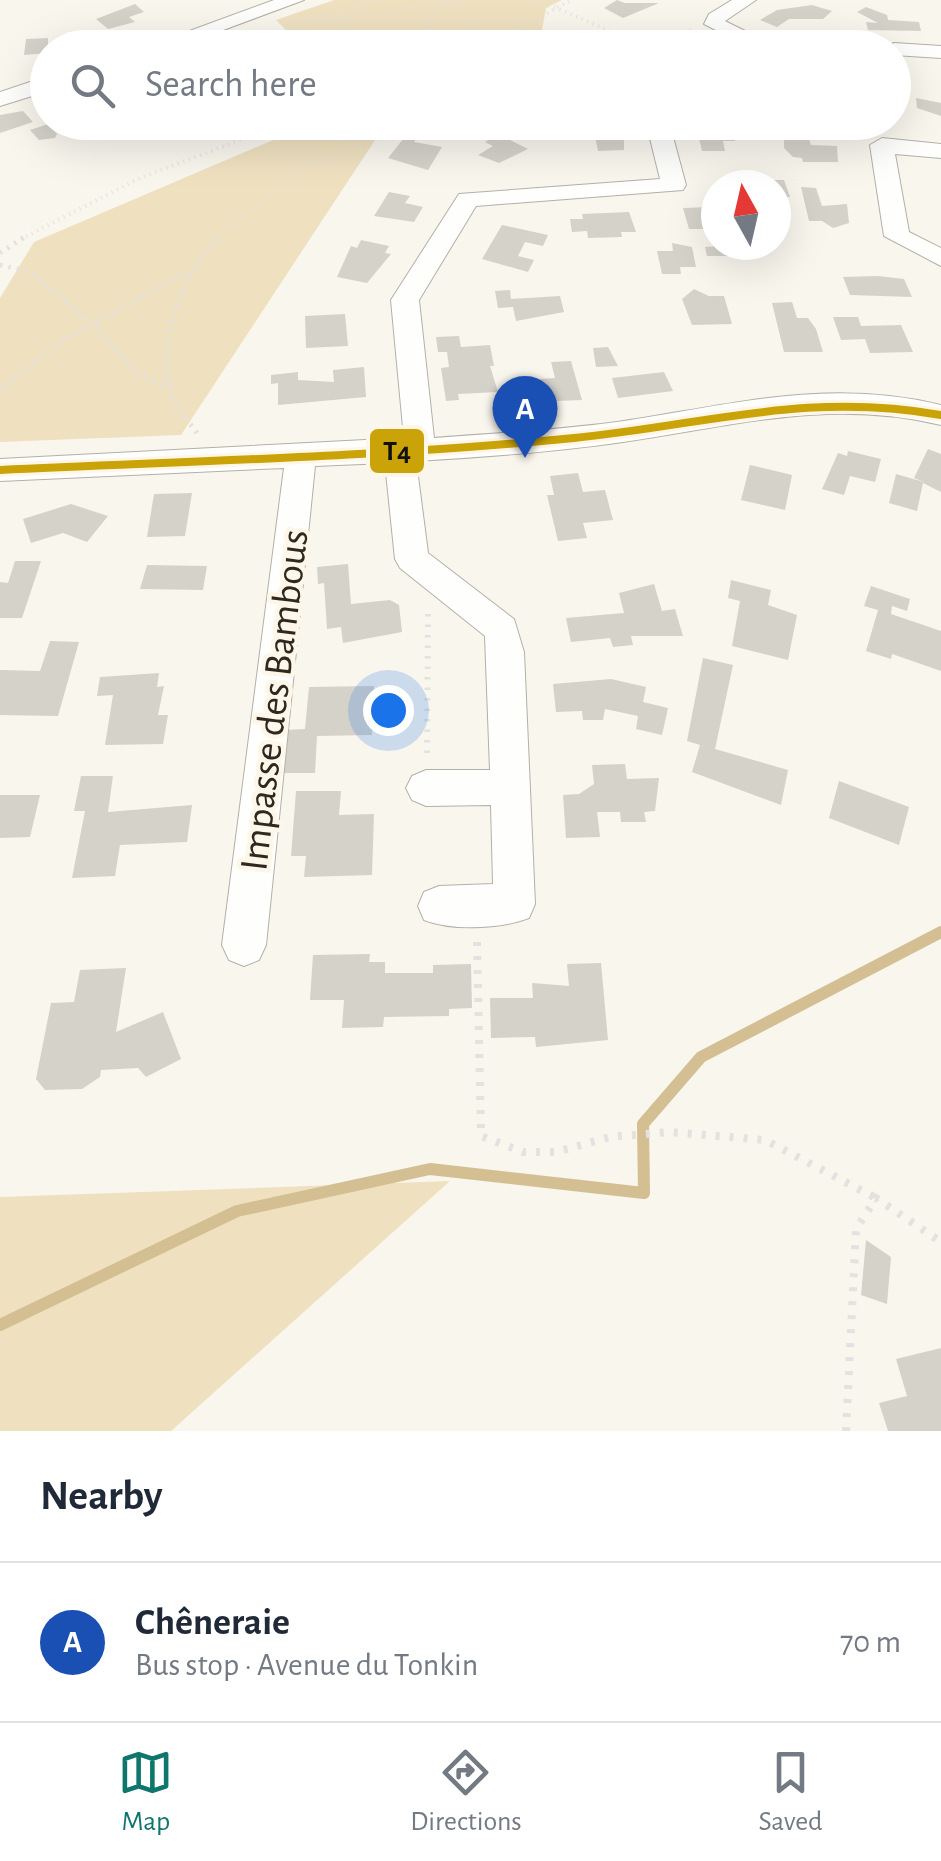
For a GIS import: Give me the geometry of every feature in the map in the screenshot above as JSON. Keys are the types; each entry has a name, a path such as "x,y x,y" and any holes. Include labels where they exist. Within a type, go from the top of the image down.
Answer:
{"street":[{"path":"206,30 294,0"},
{"path":"726,30 714,24 716,18 746,0"},
{"path":"911,50 941,52"},
{"path":"0,99 30,89"},
{"path":"458,906 514,904 506,652 501,629 412,560 405,300 468,198 674,185 662,140"},
{"path":"941,151 882,145 897,236 941,258"},
{"path":"0,470 582,437 786,404 842,400 941,415"},
{"name":"Impasse des Bambous","path":"244,945 301,454"},
{"path":"426,788 508,786"}],"path":[{"path":"293,30 288,25 468,0"},
{"path":"524,0 557,8 607,30"},
{"path":"512,30 571,0"},
{"path":"443,3 476,30"},
{"path":"430,30 429,24 443,3"},
{"path":"691,30 702,24 714,24"},
{"path":"0,254 3,248 140,178 240,140"},
{"path":"337,140 349,150"},
{"path":"0,390 12,376 93,325 188,272 239,219 306,166 376,140"},
{"path":"0,265 31,272 93,325 138,374 169,388 214,459"},
{"path":"169,388 174,329 188,272"},
{"path":"426,788 428,601 438,582"},
{"path":"458,906 481,1136 523,1152 556,1152 610,1137 670,1132 765,1140 876,1198 941,1242"},
{"path":"846,1431 856,1229 876,1198"}],"shaded area":[{"path":"334,0 562,0 546,8 542,30 286,30 276,20"},
{"path":"273,140 375,140 181,435 0,442 0,298 34,242"},
{"path":"450,1181 171,1431 0,1431 0,1197"}],"building":[{"path":"617,0 659,3 623,18 604,8"},
{"path":"135,4 144,12 129,17 135,22 108,29 96,19"},
{"path":"812,5 832,11 823,19 789,19 777,27 760,20 777,10"},
{"path":"866,7 887,15 888,20 919,22 921,31 868,30 866,22 878,23 857,12"},
{"path":"26,39 30,39 30,54 24,55"},
{"path":"916,98 941,103 941,116 917,108"},
{"path":"23,111 30,123 0,133 0,115"},
{"path":"402,140 442,147 428,170 388,158"},
{"path":"510,140 528,149 499,163 478,155 493,146 485,142"},
{"path":"596,140 624,140 624,150 598,151"},
{"path":"699,140 735,140 723,141 725,151 702,151"},
{"path":"784,140 837,146 838,162 803,162 784,148"},
{"path":"801,187 816,188 822,206 847,204 849,223 833,228 822,221 809,221"},
{"path":"389,192 410,196 405,203 423,207 414,222 374,216"},
{"path":"701,207 701,229 689,229 683,208"},
{"path":"629,212 636,232 621,232 622,237 588,238 587,231 572,232 570,219 583,219 582,214"},
{"path":"502,225 548,235 543,246 525,242 518,256 534,260 528,272 482,259"},
{"path":"361,240 389,246 385,253 391,254 367,283 337,277 351,246 357,248"},
{"path":"672,243 692,247 696,267 680,267 681,274 662,274 657,251 673,251"},
{"path":"843,277 904,279 912,297 850,295"},
{"path":"694,289 709,296 724,296 732,324 692,325 682,299"},
{"path":"510,290 511,299 560,296 564,312 516,321 513,307 498,308 495,291"},
{"path":"792,302 797,318 808,318 816,329 823,352 784,352 772,303"},
{"path":"345,314 348,346 306,348 305,316"},
{"path":"833,317 858,317 861,326 901,325 913,352 870,353 865,339 841,340"},
{"path":"459,336 461,347 490,345 494,366 490,366 498,392 458,394 459,400 446,401 441,368 449,367 447,352 438,352 436,337"},
{"path":"608,347 618,366 596,367 593,348"},
{"path":"571,361 582,400 530,402 526,380 555,378 551,362"},
{"path":"364,367 366,397 278,405 278,383 271,384 271,375 298,372 298,380 334,382 333,370"},
{"path":"664,372 673,391 618,398 612,378"},
{"path":"928,449 941,454 941,492 923,483 917,511 889,503 896,474 924,482 914,478"},
{"path":"848,451 881,459 875,482 850,476 844,495 822,489 838,453 847,456"},
{"path":"750,465 792,475 785,510 741,500"},
{"path":"578,473 583,492 605,490 613,520 583,523 587,538 558,541 547,495 554,495 550,476"},
{"path":"192,493 185,536 147,537 154,494"},
{"path":"71,504 108,516 87,542 63,533 31,543 23,519"},
{"path":"15,561 41,561 22,618 0,618 0,582 8,583"},
{"path":"348,564 351,604 390,600 399,605 402,632 343,643 341,627 327,629 324,583 318,584 317,567"},
{"path":"147,565 207,566 203,590 140,589"},
{"path":"731,580 771,590 768,605 797,615 788,660 732,646 740,601 728,598"},
{"path":"654,584 662,611 675,609 683,636 631,636 633,645 613,647 610,638 571,642 566,618 624,613 619,593"},
{"path":"871,586 910,599 907,611 892,606 891,614 941,631 941,671 892,654 891,659 866,651 878,610 864,606"},
{"path":"50,641 79,642 58,716 0,715 0,670 40,671"},
{"path":"703,658 733,665 715,749 788,770 781,805 692,772 700,745 687,741"},
{"path":"159,673 157,687 164,686 158,715 168,715 163,744 105,745 113,695 97,696 100,677"},
{"path":"611,679 646,687 643,702 668,708 662,735 636,729 638,716 605,709 603,720 583,720 582,711 556,712 553,684"},
{"path":"374,686 372,735 317,736 315,773 280,773 284,730 305,729 309,687"},
{"path":"625,764 627,779 659,778 655,811 644,812 646,822 621,822 620,812 597,812 600,837 566,838 563,795 579,794 594,784 592,765"},
{"path":"81,776 113,776 108,812 192,805 187,842 120,845 115,876 72,878 85,811 74,811"},
{"path":"839,781 909,807 899,845 829,818"},
{"path":"296,791 341,791 339,815 374,814 372,875 304,877 306,856 291,856"},
{"path":"0,795 40,795 30,837 0,838"},
{"path":"370,954 369,962 385,962 385,973 433,973 433,965 471,964 472,1008 449,1009 449,1016 384,1017 383,1027 342,1028 344,1000 310,1000 313,955"},
{"path":"601,963 608,1040 536,1047 535,1037 491,1038 490,998 533,998 532,983 569,986 567,964"},
{"path":"126,968 116,1032 163,1012 181,1059 146,1077 138,1068 101,1070 100,1077 82,1089 45,1090 36,1079 51,1003 74,1002 80,970"},
{"path":"866,1240 891,1257 887,1304 861,1295"},
{"path":"941,1348 941,1431 888,1431 879,1403 907,1396 896,1359"}],"waterway":[{"path":"0,1325 237,1211 430,1169 644,1193 643,1124 701,1057 941,932"}],"transit line":[{"name":"T4","path":"0,470 502,444 622,432 801,405 892,406 941,415"}],"place":[{"name":"Chêneraie","path":"525,458"}]}
